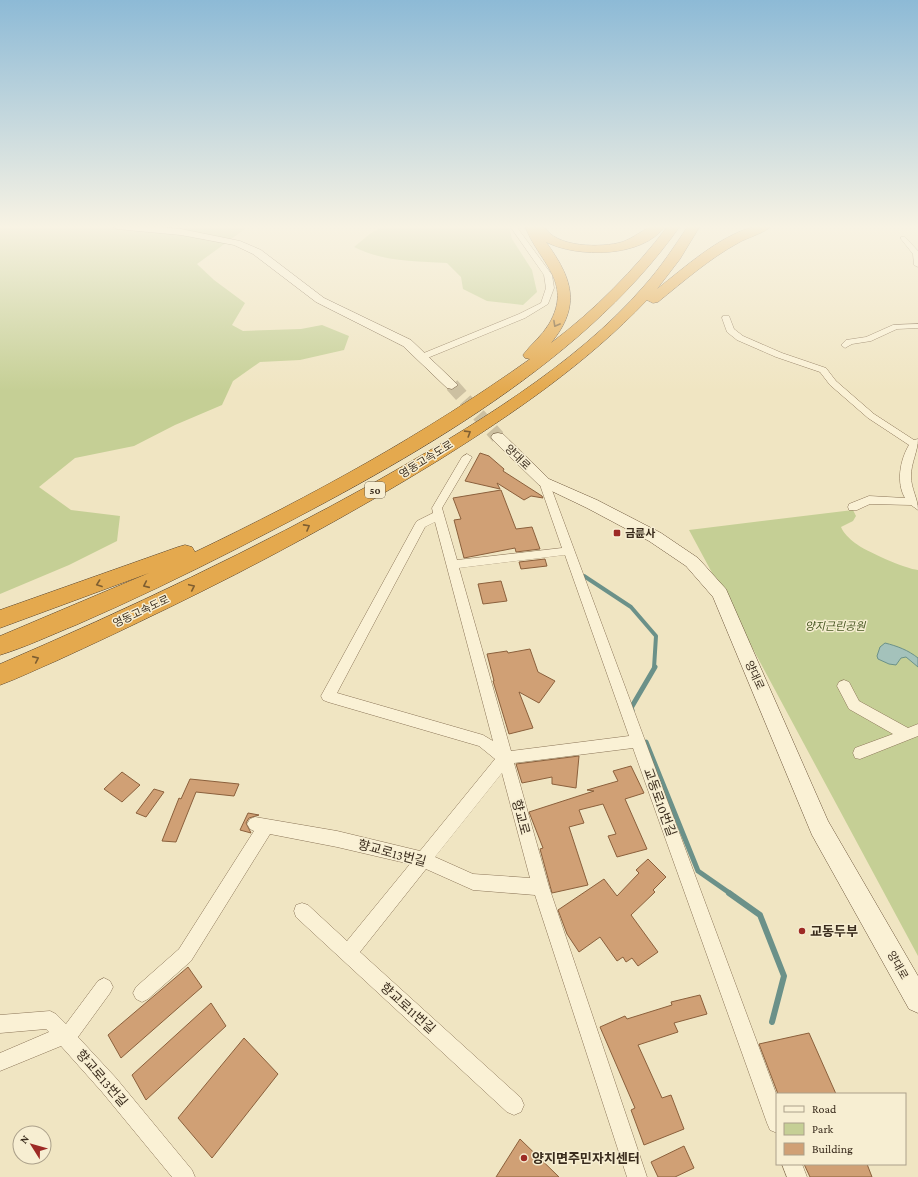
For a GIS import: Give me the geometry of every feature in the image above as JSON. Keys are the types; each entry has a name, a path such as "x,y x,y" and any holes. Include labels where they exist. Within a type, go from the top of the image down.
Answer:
{"highway":[{"path":"346,475 484,390 531,355 549,335 560,316 565,297 565,290 562,281"},
{"name":"영동고속도로","path":"0,646 100,605 231,544 375,467 451,421 530,368 577,332 630,281"},
{"name":"영동고속도로","path":"0,675 226,570 368,494 492,418 572,360 621,318 656,281"},
{"path":"572,360 676,281"},
{"name":"영동고속도로","path":"0,619 180,554 299,499 451,421"}],"street":[{"path":"295,281 320,300 407,343 452,385"},
{"path":"422,357 522,316 544,304 550,288 549,281"},
{"path":"726,318 730,330 740,338 779,355 823,370 832,383 871,416 916,443 906,464 906,486 908,495 915,504"},
{"path":"845,345 849,342 868,339 896,327 918,326"},
{"name":"양대로","path":"498,437 544,482 592,504 655,537 692,562 720,594 820,828 918,1000"},
{"path":"467,458 437,508 439,515 421,524 328,696 483,741 505,758"},
{"name":"교동로10번길","path":"544,482 776,1120"},
{"path":"853,507 869,500 915,504"},
{"name":"향교로","path":"439,515 540,888 637,1177"},
{"path":"452,565 568,550"},
{"path":"844,686 854,705 912,732"},
{"path":"860,753 912,732"},
{"path":"348,953 422,859 505,758 638,741"},
{"name":"향교로13번길","path":"142,993 185,955 260,825 337,839 422,859 473,882 540,888"},
{"name":"향교로11번길","path":"302,911 514,1105"},
{"path":"0,1062 71,1032 104,987"},
{"name":"향교로13번길","path":"0,1024 50,1020 185,1177"},
{"path":"792,1165 797,1177"}],"green space":[{"path":"0,281 215,281 245,303 232,325 243,331 301,329 322,325 349,336 344,350 300,360 260,362 233,381 222,405 175,425 134,446 75,458 39,487 71,510 120,516 117,541 69,565 0,594"},
{"path":"462,281 534,281 537,292 523,305 487,301 463,289"},
{"name":"양지근린공원","path":"853,510 856,516 853,521 841,527 849,538 876,555 918,570 918,956 689,530"}],"water":[{"path":"885,643 894,645 914,655 918,658 918,667 906,657 901,658 896,665 889,664 878,659 877,656 880,647"}],"building":[{"path":"480,453 489,456 504,469 503,471 543,498 531,496 524,500 497,483 500,489 465,481"},
{"path":"501,490 516,529 532,527 540,549 516,552 515,548 464,558 454,520 461,519 453,498"},
{"path":"545,559 547,566 521,569 519,562"},
{"path":"501,581 507,601 483,604 478,584"},
{"path":"530,649 538,672 555,681 539,703 519,692 533,728 509,734 493,681 487,654 507,651 508,653"},
{"path":"579,756 576,788 552,784 552,777 522,783 516,764"},
{"path":"631,766 644,793 625,799 647,849 617,857 608,836 616,834 603,804 579,810 584,823 569,827 588,885 552,893 540,849 543,848 529,812 594,791 587,790 618,781 613,771"},
{"path":"122,772 140,785 122,802 104,789"},
{"path":"190,779 239,784 234,796 196,792 176,842 162,841 179,798 181,799"},
{"path":"154,789 164,792 146,817 136,813"},
{"path":"248,813 259,815 249,818 246,823 251,833 240,830"},
{"path":"648,859 666,877 653,890 655,892 631,915 658,952 638,966 632,958 626,962 623,957 617,961 600,937 579,952 567,934 558,910 604,879 617,896 639,873 636,870"},
{"path":"188,967 202,987 121,1058 108,1035"},
{"path":"700,995 707,1014 674,1023 678,1032 638,1045 662,1098 671,1095 684,1129 644,1145 631,1110 635,1108 600,1027 625,1016 627,1019 672,1005 671,1002"},
{"path":"211,1003 226,1026 146,1100 132,1075"},
{"path":"809,1033 836,1093 778,1093 759,1044"},
{"path":"244,1038 278,1074 212,1158 178,1118"},
{"name":"양지면주민자치센터","path":"520,1139 559,1177 496,1177"},
{"path":"684,1146 694,1168 675,1177 658,1177 651,1162"},
{"path":"804,1165 867,1165 872,1177 810,1177"}],"waterway":[{"path":"584,576 631,607 656,636 654,668"},
{"path":"632,710 631,708 655,667"},
{"path":"646,742 698,871 731,894"},
{"path":"729,893 760,915 784,976 772,1022"}],"tunnel":[{"path":"452,385 498,437"}],"place":[{"name":"금륜사","path":"617,533"},
{"name":"교동두부","path":"802,931"},
{"name":"양지면주민자치센터","path":"524,1158"}]}
